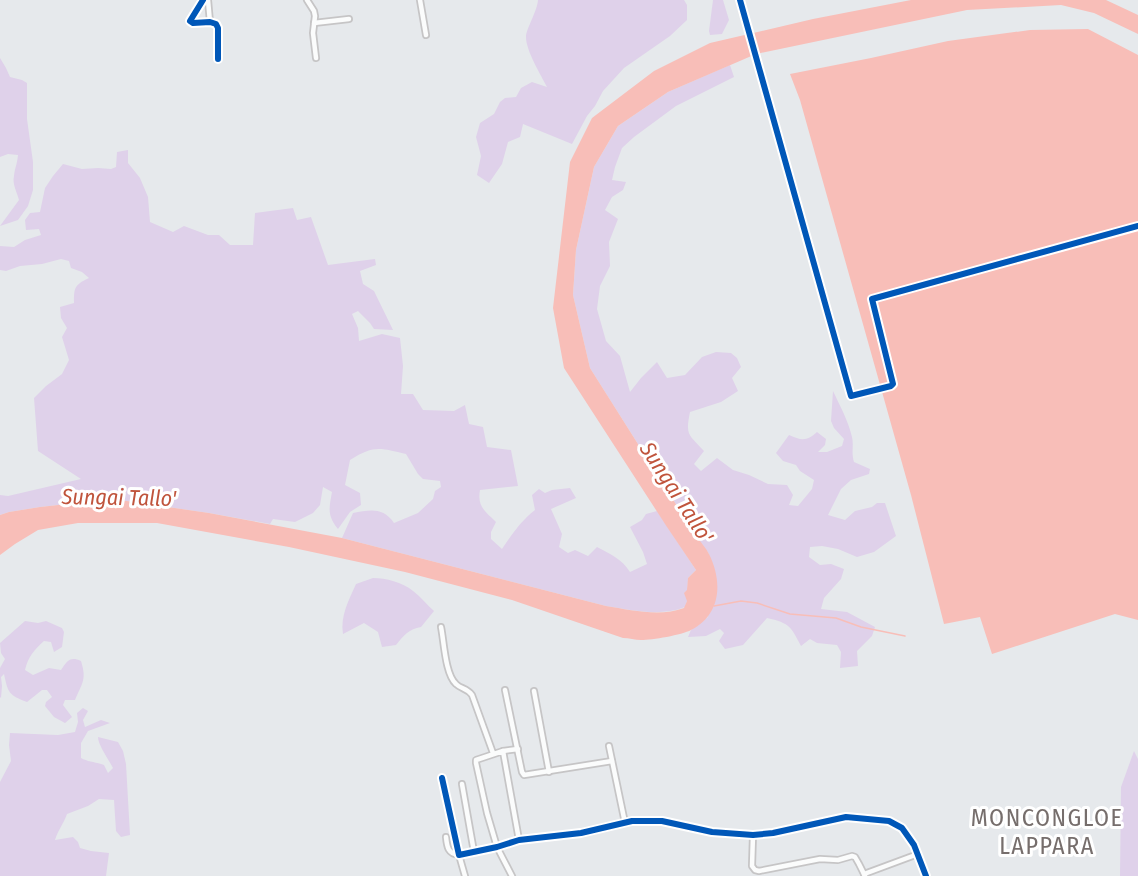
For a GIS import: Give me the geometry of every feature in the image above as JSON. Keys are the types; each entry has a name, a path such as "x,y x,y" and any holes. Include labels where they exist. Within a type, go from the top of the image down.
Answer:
{"street":[{"path":"203,0 190,21 193,23 210,22 217,26 218,59"},
{"path":"208,0 210,22"},
{"path":"306,0 314,11 313,33 316,58"},
{"path":"420,0 426,35"},
{"path":"740,0 851,396 893,384 872,299 1138,226"},
{"path":"314,23 348,19"},
{"path":"441,627 452,680 472,695 493,753"},
{"path":"505,690 524,775 612,762"},
{"path":"534,691 549,772"},
{"path":"609,746 625,823"},
{"path":"512,876 497,847 476,761 493,753 518,749"},
{"path":"503,751 519,840"},
{"path":"442,778 465,876"},
{"path":"462,784 474,852"},
{"path":"446,837 449,850 454,855 459,855 519,840 581,833 639,820 662,821 725,834 753,836 846,818 874,819 889,821 902,828 918,854 926,876"},
{"path":"753,836 752,867 759,871 820,859 838,860 852,856 855,857 864,875 918,854"}],"shaded area":[{"path":"538,0 684,0 687,5 687,20 670,36 624,68 603,91 572,144 523,124 520,137 508,142 502,164 489,183 477,175 481,156 476,137 480,123 494,114 500,102 505,98 516,97 521,88 532,82 547,87 531,56 526,37"},
{"path":"713,0 723,0 729,20 722,34 710,35"},
{"path":"911,0 1106,0 1138,15 1138,34 1094,13 1061,5 967,10 756,54 668,92 618,126 594,167 576,250 573,295 590,368 708,552 716,576 716,597 714,607 701,624 687,632 652,639 623,638 512,600 405,572 289,547 157,523 78,523 38,530 0,555 0,515 40,507 113,499 209,513 342,538 606,606 655,612 684,608 687,601 684,593 687,590 688,578 696,570 564,368 553,308 570,162 592,118 654,71 710,43 813,19"},
{"path":"1088,29 1138,55 1138,620 1115,614 992,654 980,617 944,624 911,495 800,100 790,74 948,41 1030,30"},
{"path":"0,58 10,77 27,83 27,119 33,162 33,190 28,206 18,220 0,226 19,200 14,185 18,155 8,154 0,157"},
{"path":"730,65 734,77 676,106 622,148 612,180 626,182 623,190 612,197 605,210 618,219 609,242 610,266 600,286 597,309 606,341 620,356 630,392 657,362 667,378 685,375 702,357 716,352 731,353 737,358 741,367 732,378 738,391 721,402 690,412 688,430 704,451 694,464 701,471 717,458 733,470 768,484 787,485 793,495 789,505 798,506 812,489 814,480 800,471 796,465 783,461 776,453 789,435 804,439 817,432 826,439 825,445 818,452 827,452 842,446 844,439 831,421 833,391 844,413 853,440 854,462 870,469 869,474 851,480 841,489 828,515 845,520 855,511 872,507 877,503 885,503 896,536 874,552 857,557 838,549 822,546 810,547 809,557 820,565 831,564 844,569 841,579 824,598 821,609 847,612 875,627 872,636 857,651 858,666 840,668 841,652 837,645 817,643 810,639 801,646 789,627 767,618 743,645 725,649 719,641 724,633 720,629 706,636 688,637 691,630 708,617 709,554 590,368 573,295 576,250 594,167 618,126 668,92"},
{"path":"128,150 128,163 140,178 148,197 150,222 173,232 184,226 208,235 219,235 230,245 253,245 255,213 293,208 297,220 311,217 328,265 375,259 376,265 360,271 363,284 374,291 393,330 374,329 358,311 352,314 358,328 359,341 382,334 400,338 403,366 401,394 413,394 423,410 454,411 465,405 469,424 483,427 487,447 511,450 518,486 480,490 481,505 496,522 491,532 491,539 502,549 521,523 535,510 532,495 539,489 545,493 570,488 576,498 551,509 562,534 559,547 568,553 575,550 588,556 597,547 619,560 630,572 647,564 630,527 642,520 646,514 657,511 696,570 688,578 685,607 656,612 606,606 342,538 353,513 381,512 394,523 418,513 433,499 435,491 441,487 440,481 423,479 406,454 383,449 365,452 350,460 345,485 360,493 361,505 350,512 338,529 330,512 332,492 323,487 320,505 313,513 295,522 273,519 270,524 113,499 40,507 0,515 0,495 8,496 81,479 38,451 34,398 62,374 69,360 62,337 67,328 61,318 60,307 74,303 76,288 89,278 82,272 71,268 69,261 61,259 20,266 6,271 0,270 0,246 14,247 25,240 41,235 39,229 26,230 25,220 30,213 40,212 45,188 63,164 82,169 111,169 116,167 117,152"},
{"path":"373,578 404,585 416,593 434,611 421,627 407,633 396,645 382,647 378,632 364,623 343,634 344,614 356,584"},
{"path":"25,621 38,623 46,621 62,628 64,632 62,647 54,652 51,642 44,641 32,654 25,670 33,675 49,668 61,670 71,659 81,661 83,681 75,700 65,700 63,705 72,717 65,723 54,717 45,706 52,697 47,690 42,690 27,702 10,692 4,674 1,677 0,697 0,668 5,659 1,653 0,643"},
{"path":"83,708 88,711 83,720 85,727 101,720 110,723 88,731 81,743 81,758 104,765 108,773 113,768 98,737 118,742 123,751 126,764 130,835 121,837 116,831 114,800 99,799 67,814 55,840 73,837 80,848 109,853 106,876 0,876 0,782 11,761 10,733 58,735 75,732 78,722 77,713"},
{"path":"1134,751 1138,759 1138,876 1120,876 1121,787"}],"waterway":[{"path":"714,606 741,601 757,603 790,614 836,618 861,627 905,636"}],"cycle path":[{"path":"203,0 190,21 216,24 218,59"},
{"path":"740,0 851,396 893,384 872,299 1138,226"},
{"path":"442,778 459,855 519,840 581,833 632,821 662,821 712,832 753,835 773,833 846,817 889,821 902,828 914,845 926,876"}],"district":[{"name":"MONCONGLOE LAPPARA","path":"1047,832"}],"water label":[{"name":"Sungai Tallo'","path":"677,492"},
{"name":"Sungai Tallo'","path":"119,497"}]}
